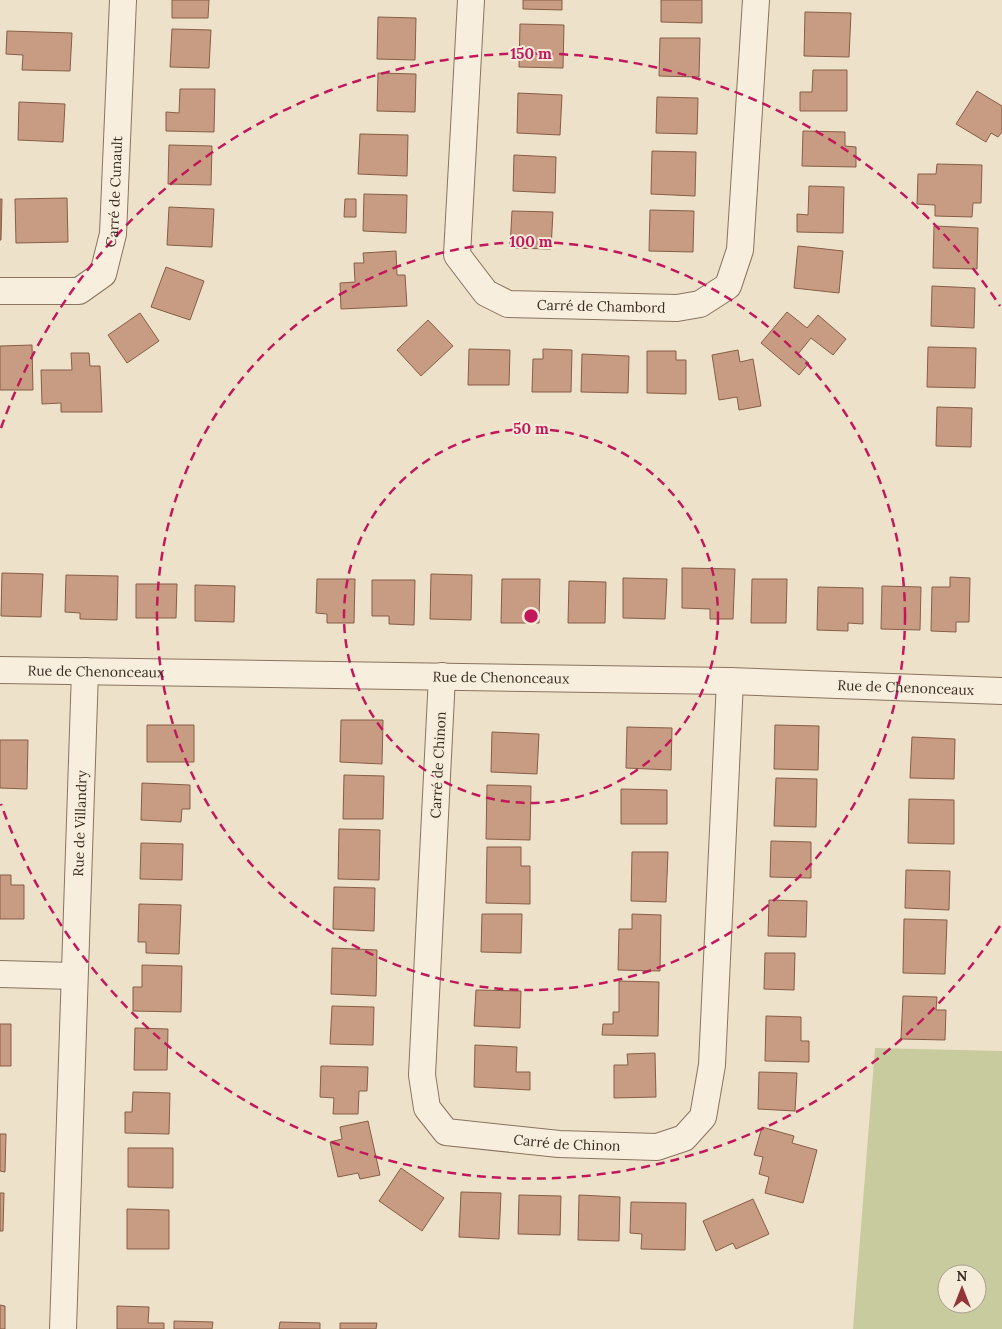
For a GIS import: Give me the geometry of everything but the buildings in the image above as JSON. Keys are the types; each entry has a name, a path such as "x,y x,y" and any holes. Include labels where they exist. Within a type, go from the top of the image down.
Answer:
{"street":[{"name":"Carré de Cunault","path":"0,291 79,291 103,274 113,234 123,0"},
{"name":"Carré de Chambord","path":"471,0 457,255 486,293 508,304 677,308 700,304 728,286 740,250 756,0"},
{"name":"Rue de Chenonceaux","path":"0,670 730,681 1002,691"},
{"name":"Rue de Villandry","path":"63,1329 85,671"},
{"name":"Carré de Chinon","path":"442,676 422,1075 427,1108 446,1132 559,1144 657,1147 684,1138 703,1117 712,1065 730,681"},
{"path":"0,974 74,976"}],"green space":[{"path":"875,1048 1002,1051 1002,1329 853,1329"}]}
